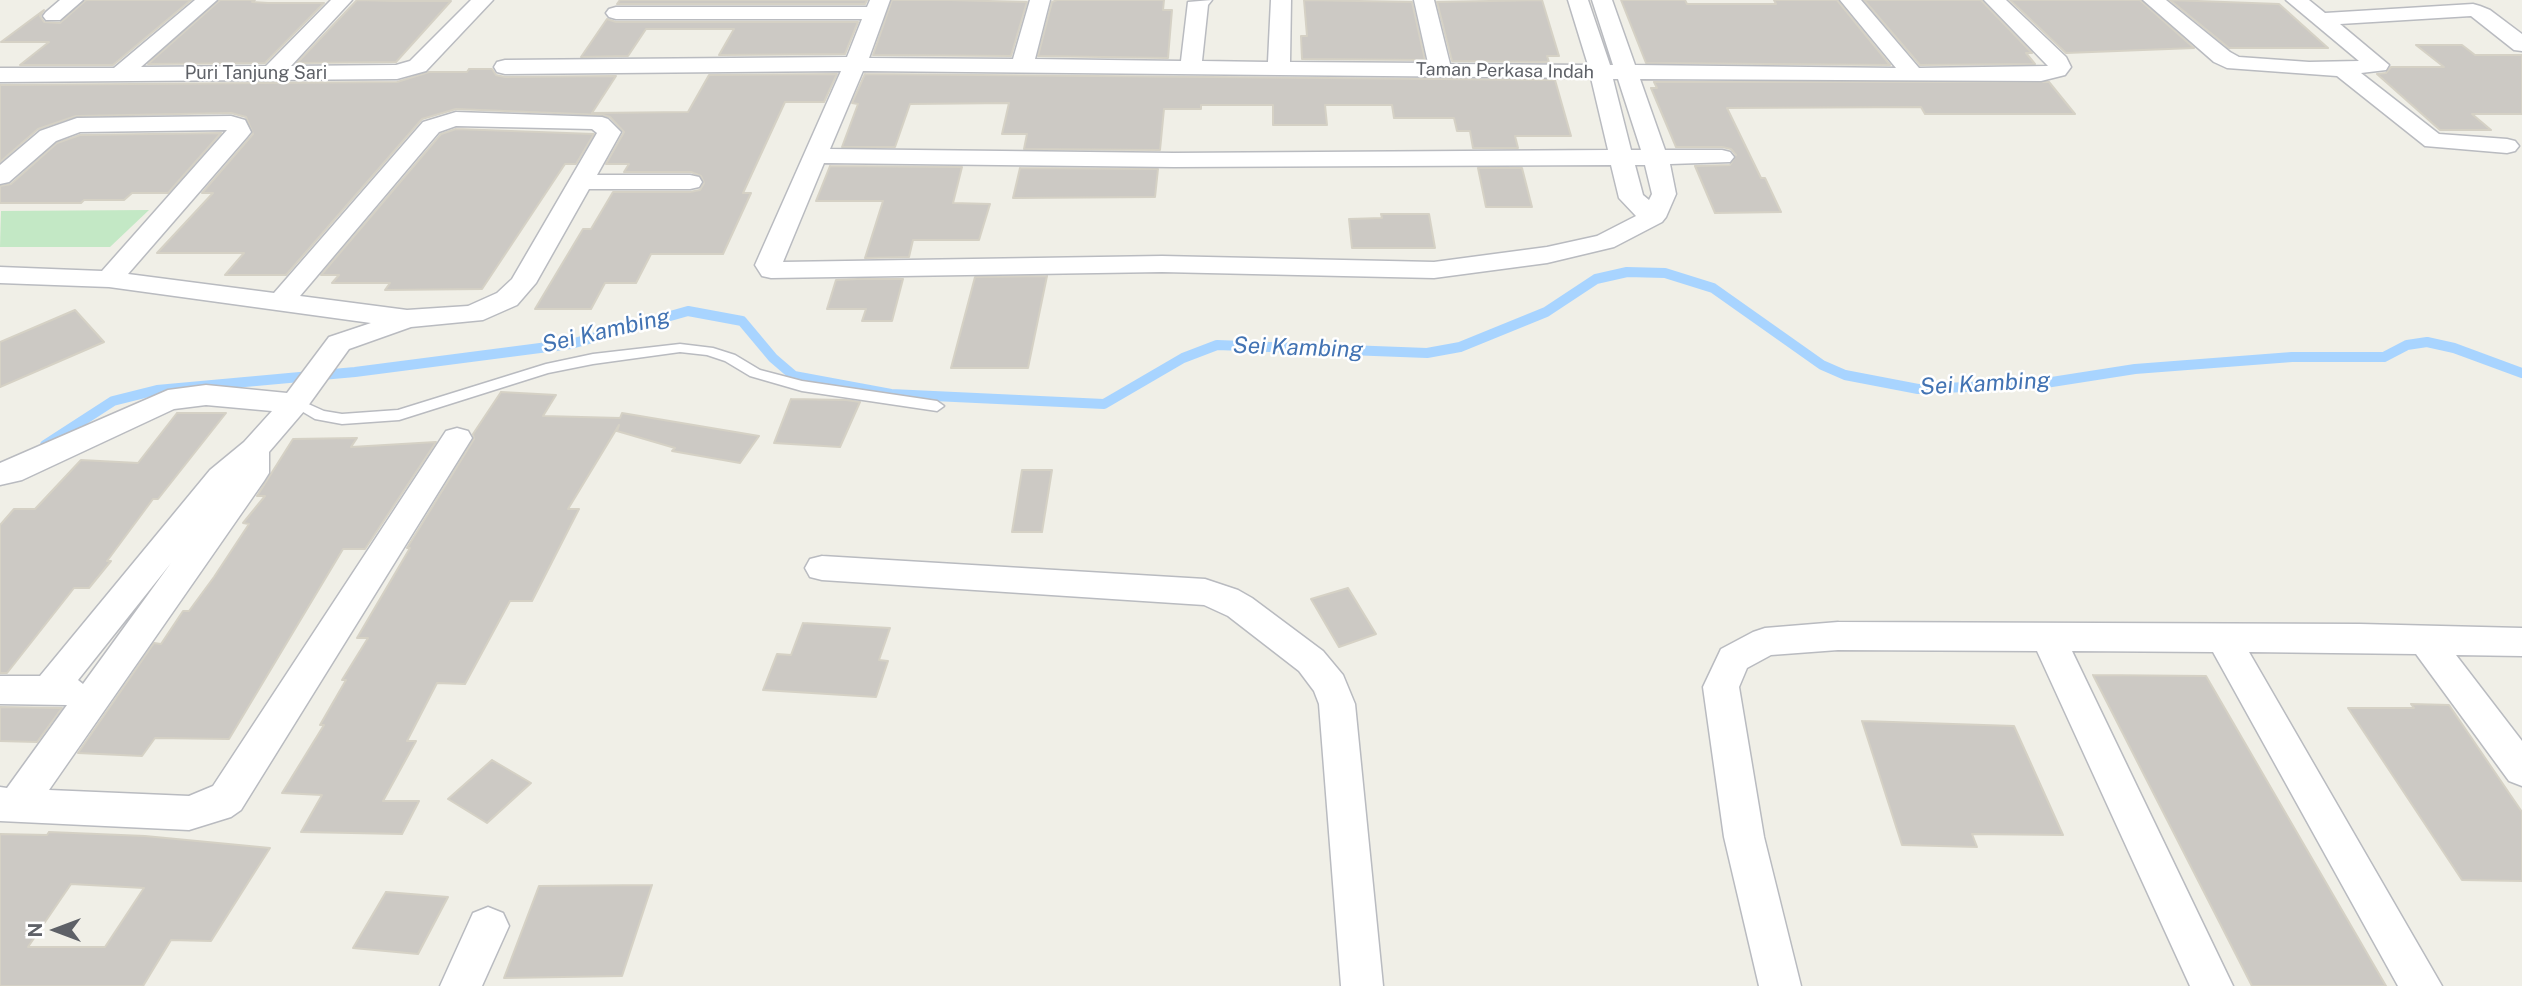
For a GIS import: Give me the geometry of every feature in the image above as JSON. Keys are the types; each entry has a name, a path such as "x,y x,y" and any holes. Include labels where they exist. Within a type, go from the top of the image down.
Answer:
{"street":[{"path":"52,16 73,0"},
{"path":"120,74 207,0"},
{"path":"271,74 342,0"},
{"name":"Puri Tanjung Sari","path":"0,75 397,72 412,69 483,0"},
{"path":"1022,67 1040,0"},
{"path":"1191,66 1198,2 1202,0"},
{"path":"1279,67 1281,0"},
{"path":"1424,0 1440,69"},
{"path":"1578,0 1601,73 1631,198 1653,217"},
{"path":"616,13 877,6 768,265 771,270 1162,264 1433,270 1547,255 1605,242 1653,217 1664,194 1656,158 1602,0"},
{"path":"1850,0 1913,75"},
{"name":"Taman Perkasa Indah","path":"505,67 854,64 1913,75 2041,74 2057,70 2060,67 2058,62 1994,0"},
{"path":"2153,0 2228,60 2245,65 2342,69 2378,65 2296,0"},
{"path":"2321,19 2410,6 2473,10 2483,14 2522,45"},
{"path":"2342,69 2433,141 2507,146"},
{"path":"0,275 108,279 408,319 472,314 507,299 523,283 583,181 608,135 607,129 600,124 446,120 431,127 282,301"},
{"path":"1613,121 1643,121"},
{"path":"0,177 48,136 76,125 237,125 239,132 108,279"},
{"path":"814,156 1174,160 1722,158"},
{"path":"583,181 690,182"},
{"path":"327,309 334,350"},
{"path":"49,691 221,478 255,449 334,350 408,319"},
{"path":"4,478 169,400 206,395 300,395"},
{"path":"9,804 189,813 216,805 226,798 457,438"},
{"path":"9,804 98,691 253,473 255,449"},
{"path":"822,569 1205,592 1240,607 1311,661 1330,685 1337,704 1362,986"},
{"path":"1780,986 1744,837 1721,687 1733,659 1765,642 1838,636 2049,639 2360,638 2522,642"},
{"path":"2222,638 2421,986"},
{"path":"2049,639 2212,986"},
{"path":"2427,641 2522,770"},
{"path":"0,690 98,691"},
{"path":"461,986 488,926"}],"lane":[{"path":"300,395 320,415 342,419 399,415 546,369 593,359 680,348 708,351 730,358 755,373 802,386 937,406"}],"green space":[{"path":"149,210 110,247 0,247 1,211"}],"building":[{"path":"86,0 191,0 113,65 20,65 49,42 1,42 44,10 40,16 44,22 60,23"},
{"path":"220,0 324,3 265,63 148,64"},
{"path":"357,0 451,1 396,62 297,63"},
{"path":"620,0 867,0 865,4 617,4"},
{"path":"892,0 1027,2 1011,56 873,55"},
{"path":"1164,0 1163,10 1172,10 1168,58 1038,56 1052,2"},
{"path":"1304,0 1412,2 1425,60 1302,59 1301,36 1307,36"},
{"path":"1542,0 1559,56 1547,56 1549,62 1452,61 1437,2"},
{"path":"1621,0 1685,0 1687,4 1776,4 1774,0 1837,0 1890,65 1646,63"},
{"path":"1864,0 1981,0 2032,53 2026,53 2035,64 1920,65"},
{"path":"2010,0 2140,0 2194,48 2066,53"},
{"path":"2170,0 2279,4 2328,48 2229,48"},
{"path":"607,19 616,22 858,22 845,54 719,55 734,29 646,29 628,56 581,57"},
{"path":"2416,45 2462,45 2475,55 2522,55 2522,114 2472,114 2491,130 2440,130 2377,74 2386,73 2391,67 2444,67"},
{"path":"469,69 492,69 496,75 505,77 616,76 592,113 688,112 709,75 837,74 824,102 785,102 743,193 751,193 723,254 651,254 636,283 605,283 591,309 535,309 583,229 591,229 613,192 690,192 700,190 704,183 701,176 691,172 624,172 629,164 606,164 624,132 610,117 603,115 456,109 422,119 286,275 225,275 244,253 157,253 213,193 202,193 253,134 246,117 231,113 76,116 38,129 0,162 0,85 397,82 429,72 467,72"},
{"path":"865,74 1555,80 1571,136 1515,136 1518,148 1473,148 1470,131 1457,131 1454,118 1394,118 1392,105 1325,105 1327,125 1273,125 1273,105 1201,105 1201,109 1164,109 1160,150 1024,149 1027,134 1002,134 1009,103 910,104 895,147 842,147 858,104 852,103"},
{"path":"1654,82 2049,82 2075,114 1925,114 1921,107 1727,108 1781,212 1715,213 1695,166 1730,165 1736,155 1731,149 1722,147 1676,147 1651,88 1657,88"},
{"path":"456,129 594,134 576,164 565,164 482,289 385,290 390,283 332,283 339,275 321,275 441,134"},
{"path":"221,133 168,193 132,193 124,200 84,200 81,203 0,203 0,186 11,184 57,143 80,135"},
{"path":"830,166 962,167 953,203 990,204 979,240 913,240 909,257 865,258 883,201 816,201"},
{"path":"1020,168 1158,169 1155,197 1013,198"},
{"path":"1478,168 1522,168 1532,207 1486,207"},
{"path":"1381,214 1429,214 1435,248 1352,248 1349,219 1382,218"},
{"path":"1047,276 1028,368 951,368 975,277"},
{"path":"903,279 892,321 862,321 866,309 827,309 836,280"},
{"path":"75,310 104,342 0,387 0,342"},
{"path":"501,392 556,395 543,416 620,418 622,413 759,436 740,463 672,451 675,448 617,431 619,425 568,509 579,509 532,601 510,601 465,684 437,683 407,741 416,741 383,801 419,801 402,834 301,832 322,795 282,793 324,725 320,725 346,680 342,680 368,638 357,638 410,548 407,548 474,439 473,434"},
{"path":"791,399 860,402 840,447 774,443"},
{"path":"177,413 226,413 158,499 153,499 89,588 74,588 7,673 0,673 0,525 14,509 35,509 81,460 138,463"},
{"path":"357,438 351,447 436,442 365,549 343,549 229,739 155,738 142,756 78,753 154,643 161,644 183,611 189,611 214,577 249,524 243,523 265,496 257,496 293,439"},
{"path":"1022,470 1052,470 1042,532 1012,532"},
{"path":"1348,588 1376,634 1339,647 1311,599"},
{"path":"803,623 890,628 879,660 888,661 876,697 763,690 777,654 791,655"},
{"path":"2093,675 2206,676 2386,986 2252,986"},
{"path":"2411,704 2449,705 2522,812 2522,881 2462,880 2348,708 2414,708"},
{"path":"0,707 62,708 37,742 0,741"},
{"path":"1862,721 2014,726 2063,835 1972,834 1977,847 1902,845"},
{"path":"492,760 531,783 487,823 448,799"},
{"path":"49,832 145,836 270,848 211,941 171,940 143,986 0,986 0,834 47,835","holes":["71,884 144,888 105,947 28,947"]},
{"path":"652,885 622,976 504,978 539,886"},
{"path":"386,892 448,897 418,954 353,948"}],"waterway":[{"name":"Sei Kambing","path":"45,445 113,401 157,390 355,372 571,344 688,311 742,321 773,358 794,376 891,394 1104,404 1183,358 1217,345 1427,353 1460,347 1546,312 1596,279 1627,272 1665,273 1713,288 1822,365 1845,375 1918,389 2039,384 2135,369 2292,357 2384,357 2407,345 2427,342 2454,348 2522,373"}]}
